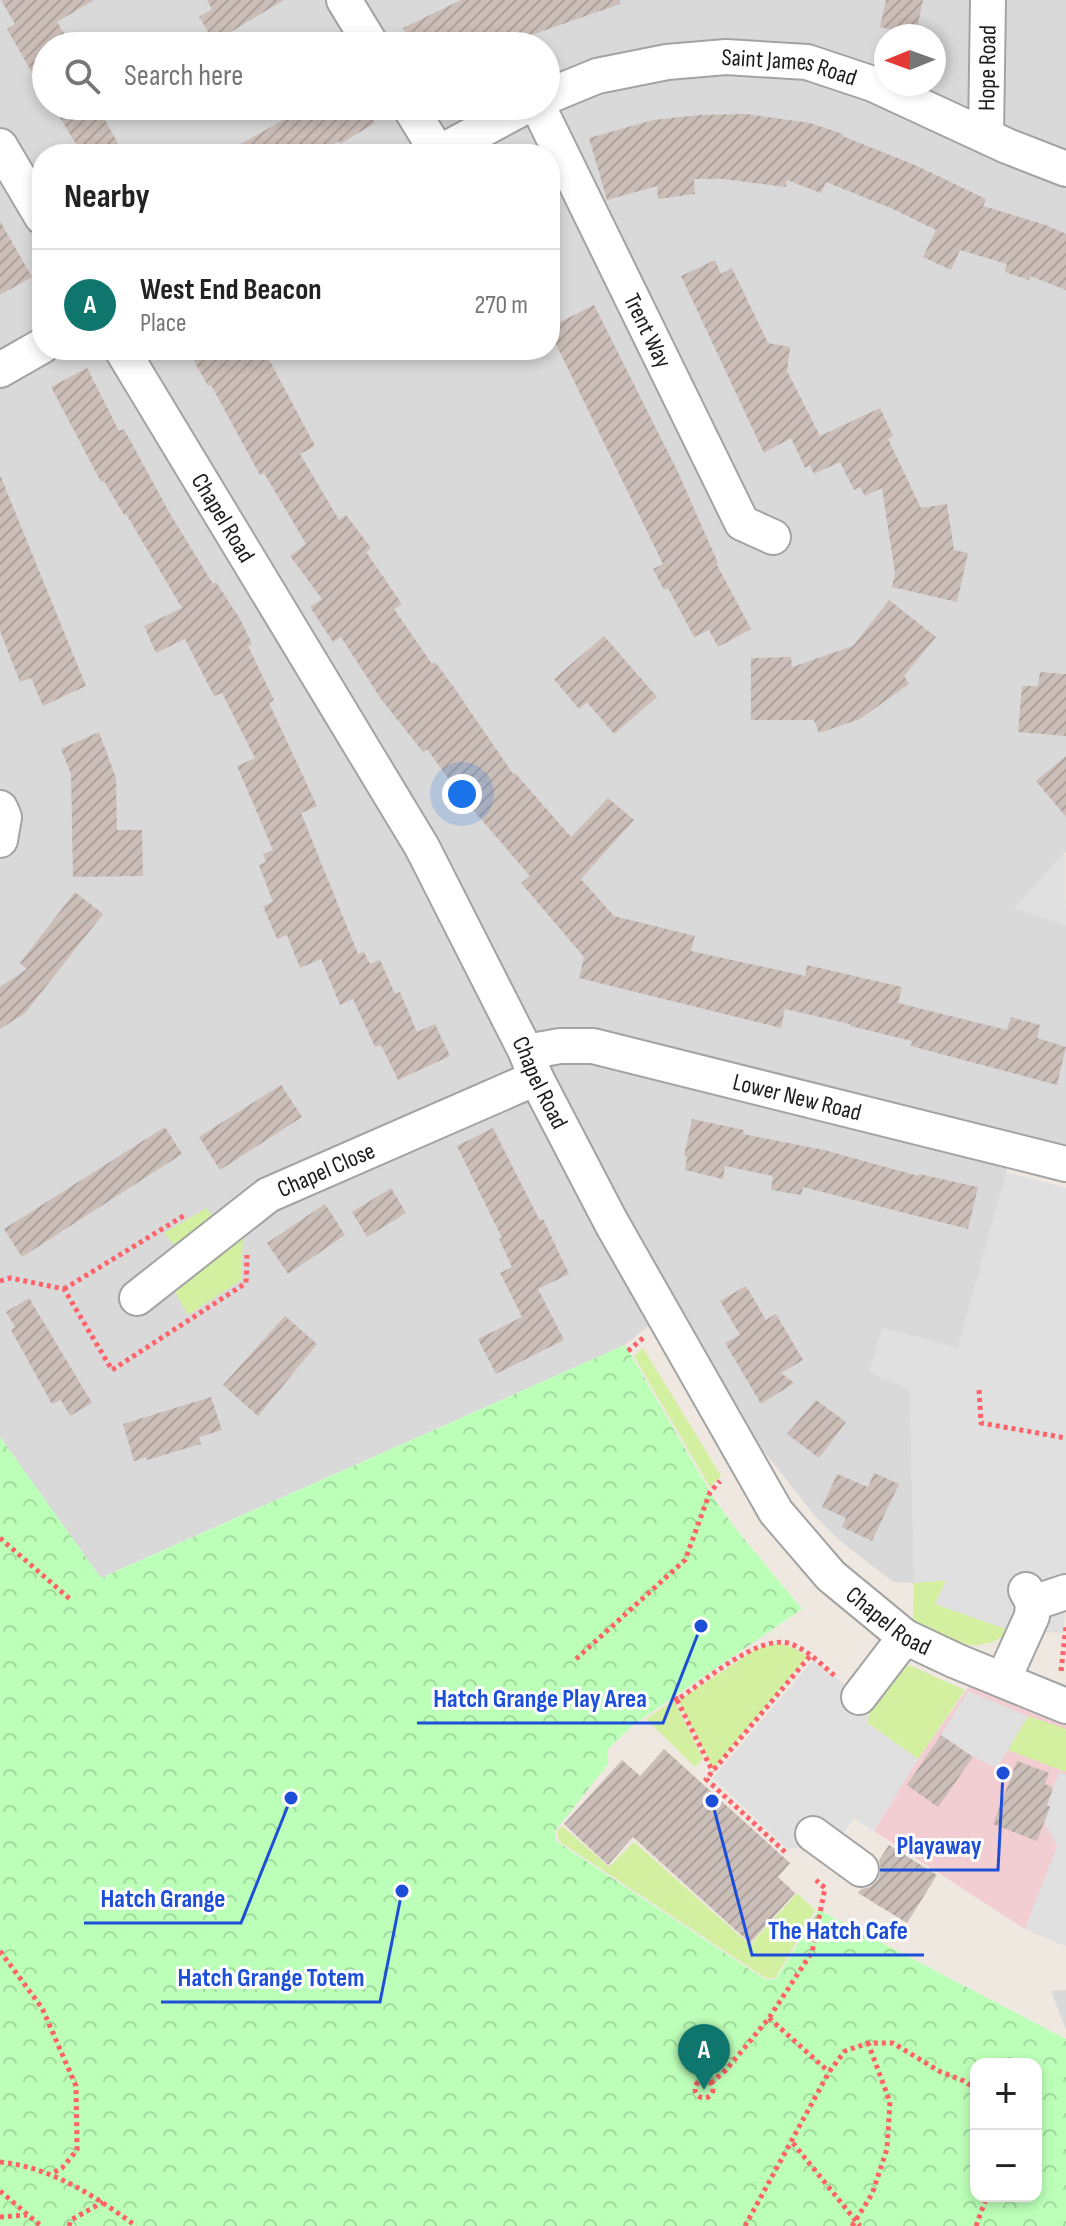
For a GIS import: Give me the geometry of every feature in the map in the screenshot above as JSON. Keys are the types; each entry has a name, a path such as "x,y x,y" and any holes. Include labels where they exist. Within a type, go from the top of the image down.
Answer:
{"street":[{"path":"344,0 363,32"},
{"name":"Hope Road","path":"986,136 988,0"},
{"name":"Saint James Road","path":"560,91 597,76 667,62 720,57 807,62 873,84 1066,169"},
{"path":"417,120 432,144"},
{"path":"456,144 500,120"},
{"name":"Trent Way","path":"545,120 557,144"},
{"path":"0,146 32,200"},
{"name":"Trent Way","path":"560,151 742,523 773,537"},
{"path":"0,370 32,352"},
{"name":"Chapel Road","path":"128,360 422,847 611,1222 776,1512 831,1576 905,1637 1062,1704"},
{"path":"0,808 4,817 0,840"},
{"name":"Lower New Road","path":"531,1065 560,1046 593,1046 1066,1164"},
{"name":"Chapel Close","path":"137,1298 268,1195 531,1065"},
{"path":"1003,1680 1032,1616 1029,1596 1066,1592"},
{"path":"854,1684 905,1637"},
{"path":"801,1845 861,1869"}],"path":[{"path":"64,1289 193,1210"},
{"path":"979,1390 981,1423 1066,1438"},
{"path":"576,1659 685,1560 710,1492 743,1457"},
{"path":"0,1538 71,1600"},
{"path":"1062,1704 1066,1625"},
{"path":"713,1772 676,1698 754,1645 789,1643 838,1678 854,1684"},
{"path":"801,1845 706,1779 810,1656"},
{"path":"711,2083 726,2070 769,2018 812,1952 825,1888 806,1872"},
{"path":"0,1951 42,2008 76,2086 77,2150 62,2168 51,2174"},
{"path":"769,2018 829,2072"},
{"path":"854,2223 872,2194 887,2149 890,2102 868,2043"},
{"path":"745,2226 829,2072 845,2051 868,2043 893,2043 939,2071 970,2085"},
{"path":"793,2143 854,2223 860,2226"},
{"path":"0,2162 51,2174 103,2202 136,2226"},
{"path":"0,2191 41,2226"},
{"path":"69,2226 71,2220 103,2202"},
{"path":"976,2226 985,2202"},
{"path":"0,2217 27,2215"}],"shaded area":[{"path":"0,0 1066,0 1066,852 1014,908 1066,925 1066,1146 1017,1133 958,1348 882,1328 910,1390 914,1583 893,1582 839,1540 814,1515 762,1449 675,1304 625,1345 100,1578 0,1437"},
{"path":"1065,852 1066,925 1014,908"},
{"path":"1006,1172 1066,1188 1066,1606 1063,1633 1006,1629 935,1604 946,1580 914,1583 910,1390 869,1372 882,1328 958,1348"},
{"path":"813,1660 869,1703 868,1724 918,1759 874,1831 854,1818 843,1834 813,1846 788,1849 713,1778"},
{"path":"970,1685 1066,1722 1066,1946 1025,1929 874,1831 918,1759"},
{"path":"968,1691 1028,1716 997,1768 973,1757 941,1735"},
{"path":"1059,1772 1066,1775 1066,1946 1025,1929 1057,1846 1044,1822"},
{"path":"1066,1990 1066,2030 1051,1991"}],"green space":[{"path":"207,1208 213,1219 177,1248 164,1233"},
{"path":"236,1233 243,1238 241,1280 188,1315 174,1290"},
{"path":"625,1345 713,1497 802,1609 633,1725 607,1750 608,1764 555,1831 556,1841 766,1980 776,1979 819,1910 1066,2039 1066,2226 0,2226 0,1437 101,1578"},
{"path":"643,1348 721,1476 710,1487 634,1356"},
{"path":"947,1580 936,1604 1006,1629 1003,1636 980,1645 969,1645 946,1639 913,1622 914,1583"},
{"path":"780,1643 807,1657 713,1769 678,1701 756,1649"},
{"path":"906,1666 965,1690 918,1759 868,1723 869,1703 883,1685"},
{"path":"674,1700 703,1759 695,1767 646,1719"},
{"path":"1028,1716 1066,1729 1066,1772 1008,1750"},
{"path":"562,1826 609,1867 634,1842 750,1945 797,1893 815,1910 775,1978 766,1978 559,1841 557,1832"}],"building":[{"path":"1,0 94,0 57,22 63,32 32,32 32,73 7,29 15,24"},
{"path":"207,0 284,0 231,32 208,32 199,17 212,9"},
{"path":"461,0 620,0 620,4 540,32 405,32 403,28"},
{"path":"886,0 923,0 918,24 881,24"},
{"path":"746,114 810,123 843,134 986,199 983,206 1066,234 1066,290 1030,276 1029,280 1005,272 1007,264 960,250 951,270 923,257 936,230 826,182 821,193 787,180 786,187 723,179 694,179 695,194 658,199 657,186 607,200 589,138 653,120"},
{"path":"61,120 105,120 118,144 76,144"},
{"path":"283,120 374,120 375,123 340,144 339,141 333,144 241,144"},
{"path":"0,221 32,277 0,295"},
{"path":"715,260 721,274 732,268 768,343 790,347 787,371 820,436 880,408 893,436 888,439 921,508 947,504 954,550 968,553 957,602 892,587 895,573 882,488 865,496 860,487 854,490 840,462 814,474 810,465 805,468 791,438 764,453 681,276"},
{"path":"594,305 677,470 716,563 751,629 718,647 709,630 694,637 668,588 664,590 653,569 663,564 560,353 560,322"},
{"path":"194,360 269,360 315,446 300,454 339,520 346,515 371,548 366,552 402,604 394,609 432,664 435,662 455,689 513,774 571,837 608,798 634,820 581,879 614,916 695,936 691,951 805,976 807,965 902,987 898,1003 1007,1030 1011,1017 1040,1025 1037,1038 1066,1047 1057,1085 911,1046 912,1041 785,1009 781,1028 579,978 584,957 521,883 530,876 461,796 427,749 423,752 381,699 341,637 333,642 310,607 322,599 290,556 306,544 264,473 260,475 211,385 208,386"},
{"path":"87,368 119,431 124,429 169,512 213,584 216,582 240,619 252,644 248,646 274,700 269,703 317,806 301,813 358,954 364,952 370,964 380,960 395,994 400,992 417,1032 435,1024 450,1056 398,1080 381,1045 375,1047 353,999 340,1005 321,959 300,968 287,935 277,939 263,906 273,902 259,865 266,862 263,854 273,850 237,766 255,758 222,693 214,696 185,639 156,653 144,626 182,608 126,514 104,481 101,482 51,387"},
{"path":"0,475 86,686 43,706 31,678 20,682 0,631"},
{"path":"889,600 936,637 904,676 909,684 860,719 819,733 814,720 751,720 751,658 791,657 792,667 853,646"},
{"path":"604,636 657,697 614,734 587,702 579,709 554,679"},
{"path":"1040,672 1066,674 1066,736 1018,732 1022,686 1038,686"},
{"path":"99,732 116,778 117,830 142,830 143,876 73,877 71,774 61,749"},
{"path":"1066,756 1066,817 1036,781"},
{"path":"75,892 103,914 25,1013 0,1029 0,987 27,969 20,963"},
{"path":"281,1085 302,1117 220,1170 199,1137"},
{"path":"692,1119 918,1176 978,1187 968,1229 803,1187 801,1195 771,1190 773,1176 725,1166 723,1179 685,1170 687,1157 684,1156"},
{"path":"165,1127 182,1154 22,1257 4,1229"},
{"path":"493,1128 569,1274 538,1289 564,1340 496,1374 478,1339 522,1317 500,1273 512,1267 499,1239 502,1238 457,1146"},
{"path":"391,1188 406,1213 367,1237 352,1212"},
{"path":"325,1204 345,1235 288,1274 267,1243"},
{"path":"746,1286 766,1320 776,1314 803,1360 781,1373 794,1383 761,1404 725,1343 740,1335 720,1301"},
{"path":"29,1298 92,1403 70,1416 61,1400 52,1404 11,1330 15,1327 6,1312"},
{"path":"285,1316 317,1344 258,1416 223,1385"},
{"path":"211,1397 222,1430 199,1437 201,1444 134,1461 123,1424"},
{"path":"816,1400 846,1422 819,1458 787,1434"},
{"path":"874,1473 899,1484 872,1541 842,1527 846,1518 822,1507 837,1474 868,1487"},
{"path":"941,1735 973,1757 938,1807 907,1785"},
{"path":"664,1749 790,1863 778,1877 795,1893 750,1943 633,1837 608,1865 564,1824 622,1760 640,1776"},
{"path":"1017,1761 1049,1773 1045,1784 1053,1788 1047,1805 1050,1807 1037,1841 993,1824"},
{"path":"889,1845 937,1875 907,1923 858,1893 878,1880 881,1870 879,1860"}],"place":[{"name":"Hatch Grange Play Area","path":"701,1626"},
{"name":"Playaway","path":"1003,1773"},
{"name":"Hatch Grange","path":"291,1798"},
{"name":"The Hatch Cafe","path":"712,1801"},
{"name":"Hatch Grange Totem","path":"402,1891"},
{"name":"West End Beacon","path":"704,2090"}]}
